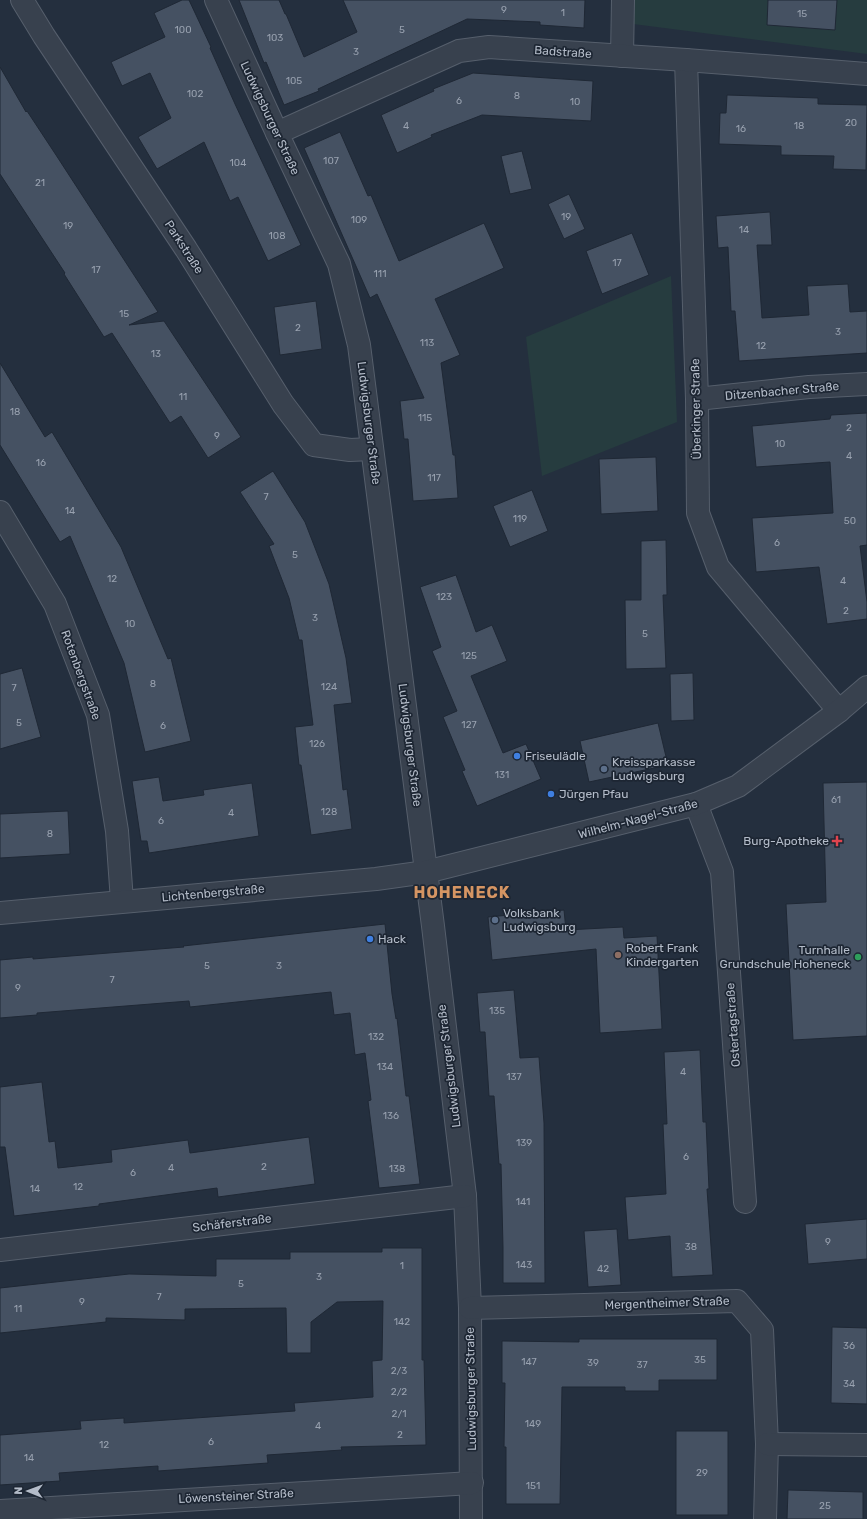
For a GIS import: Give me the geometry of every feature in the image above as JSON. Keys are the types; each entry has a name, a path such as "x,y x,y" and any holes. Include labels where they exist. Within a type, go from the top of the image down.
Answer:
{"street":[{"name":"Parkstraße","path":"22,0 44,36 186,249 283,404 314,444 350,450 372,449"},
{"name":"Ludwigsburger Straße","path":"216,0 339,264 359,345 426,872 465,1196 470,1308 471,1519"},
{"path":"622,56 623,0"},
{"name":"Badstraße","path":"277,133 459,51 489,47 867,74"},
{"name":"Überkinger Straße","path":"686,60 698,513 718,567 839,711"},
{"name":"Ditzenbacher Straße","path":"696,399 809,387 867,384"},
{"name":"Rotenbergstraße","path":"0,512 56,604 98,715 117,831 122,901"},
{"name":"Wilhelm-Nagel-Straße","path":"426,872 696,804 738,786 839,711 867,687"},
{"name":"Ostertagstraße","path":"696,804 722,872 745,1202"},
{"name":"Lichtenbergstraße","path":"0,913 376,879 426,872"},
{"name":"Schäferstraße","path":"0,1250 465,1196"},
{"name":"Mergentheimer Straße","path":"470,1308 737,1301 762,1330 767,1444 765,1519"},
{"path":"767,1444 867,1445"},
{"name":"Löwensteiner Straße","path":"0,1511 472,1483"}],"green space":[{"path":"635,0 867,0 867,54 633,24"},
{"path":"671,276 677,422 542,476 526,337"}],"building":[{"path":"182,0 189,0 235,104 301,245 268,261 238,197 230,201 204,142 157,169 138,137 171,118 150,73 122,86 111,62 165,37 154,13"},
{"path":"239,0 279,0 304,57 357,32 343,0 585,0 584,28 540,25 540,22 467,19 318,89 319,91 284,105 266,62 264,63"},
{"path":"768,0 837,0 835,30 767,25"},
{"path":"0,67 26,112 27,111 158,312 129,325 164,321 241,437 208,458 181,416 170,423 112,333 104,337 64,274 65,273 0,174"},
{"path":"473,73 593,81 591,121 482,115 431,135 432,137 397,153 381,115 434,91 433,89"},
{"path":"727,95 818,98 818,104 867,105 866,170 833,169 834,156 781,155 781,146 719,144 720,113 726,113"},
{"path":"340,132 368,196 371,195 399,261 484,223 504,268 435,299 460,355 441,363 453,455 455,455 458,498 413,501 408,439 404,439 400,401 424,398 377,294 370,298 304,148"},
{"path":"522,151 532,189 510,194 501,156"},
{"path":"569,194 585,229 564,239 548,204"},
{"path":"770,212 772,245 757,245 762,318 809,315 807,286 848,284 850,312 867,311 867,353 739,361 735,311 731,311 728,247 718,248 716,216"},
{"path":"632,233 649,275 602,294 586,251"},
{"path":"316,301 322,349 280,355 274,307"},
{"path":"0,363 45,437 52,432 121,547 168,659 171,658 191,741 145,752 124,663 70,536 60,542 0,445"},
{"path":"867,413 867,545 860,546 867,602 867,619 827,624 819,567 756,572 752,518 833,513 830,462 756,467 752,426 830,419 831,415"},
{"path":"656,457 658,511 601,514 599,459"},
{"path":"273,471 305,522 329,584 346,658 352,703 334,705 343,790 347,789 352,829 311,835 301,765 299,765 295,727 313,725 302,640 299,640 289,598 269,546 274,544 240,492"},
{"path":"532,490 548,531 510,547 493,506"},
{"path":"666,540 667,595 663,595 666,668 626,669 625,600 641,600 641,541"},
{"path":"456,575 476,632 492,625 507,661 471,676 503,753 526,744 541,779 477,806 462,771 465,770 443,717 457,711 432,651 441,647 420,587"},
{"path":"22,668 41,737 0,749 0,674"},
{"path":"693,673 694,720 671,721 670,674"},
{"path":"658,723 668,765 589,782 580,741"},
{"path":"159,777 163,801 204,795 203,790 252,783 259,836 149,853 147,841 141,841 132,781"},
{"path":"867,782 867,1036 793,1040 786,904 826,902 823,783"},
{"path":"68,811 70,854 0,858 0,814"},
{"path":"564,910 566,930 623,927 624,938 657,936 662,1029 600,1033 596,949 492,960 488,917"},
{"path":"385,924 392,994 396,1019 397,1018 406,1096 409,1096 420,1184 379,1188 368,1101 371,1100 365,1053 355,1055 350,1013 334,1015 331,992 190,1007 189,1001 37,1013 37,1015 0,1018 0,960 33,957 33,959 184,947 183,946"},
{"path":"514,990 520,1058 539,1057 544,1123 545,1283 503,1283 501,1164 499,1164 494,1096 489,1096 485,1032 480,1032 477,993"},
{"path":"700,1050 703,1122 706,1122 709,1189 707,1189 713,1275 672,1277 670,1236 628,1240 625,1197 666,1194 663,1124 667,1124 664,1052"},
{"path":"42,1082 49,1142 55,1141 58,1168 112,1162 111,1150 188,1140 190,1153 309,1137 315,1184 218,1197 217,1188 99,1204 99,1206 14,1216 5,1147 0,1147 0,1087"},
{"path":"867,1219 867,1259 808,1264 805,1224"},
{"path":"617,1229 621,1285 588,1287 584,1231"},
{"path":"382,1248 422,1248 422,1360 424,1360 426,1445 341,1447 342,1450 267,1455 268,1463 158,1471 158,1466 59,1473 60,1481 0,1485 0,1435 81,1429 80,1421 124,1418 124,1423 295,1411 294,1403 373,1397 372,1361 382,1360 383,1301 337,1302 311,1322 311,1353 287,1353 286,1308 185,1309 185,1320 106,1318 106,1322 0,1333 0,1288 129,1274 216,1276 216,1259 290,1259 290,1252 382,1252"},
{"path":"832,1327 867,1328 867,1404 831,1403"},
{"path":"579,1339 717,1339 717,1380 659,1380 659,1391 625,1391 625,1387 562,1387 560,1504 506,1504 506,1447 504,1447 505,1383 502,1383 502,1341 579,1342"},
{"path":"676,1431 728,1431 728,1515 676,1515"},
{"path":"788,1490 863,1492 863,1519 787,1519"}],"place":[{"name":"Friseulädle","path":"517,756"},
{"name":"Kreissparkasse Ludwigsburg","path":"604,769"},
{"name":"Jürgen Pfau","path":"551,794"},
{"name":"Burg-Apotheke","path":"837,841"},
{"name":"Volksbank Ludwigsburg","path":"495,920"},
{"name":"Hack","path":"370,939"},
{"name":"Robert Frank Kindergarten","path":"618,955"},
{"name":"Turnhalle Grundschule Hoheneck","path":"858,957"}],"district":[{"name":"HOHENECK","path":"462,892"}]}
